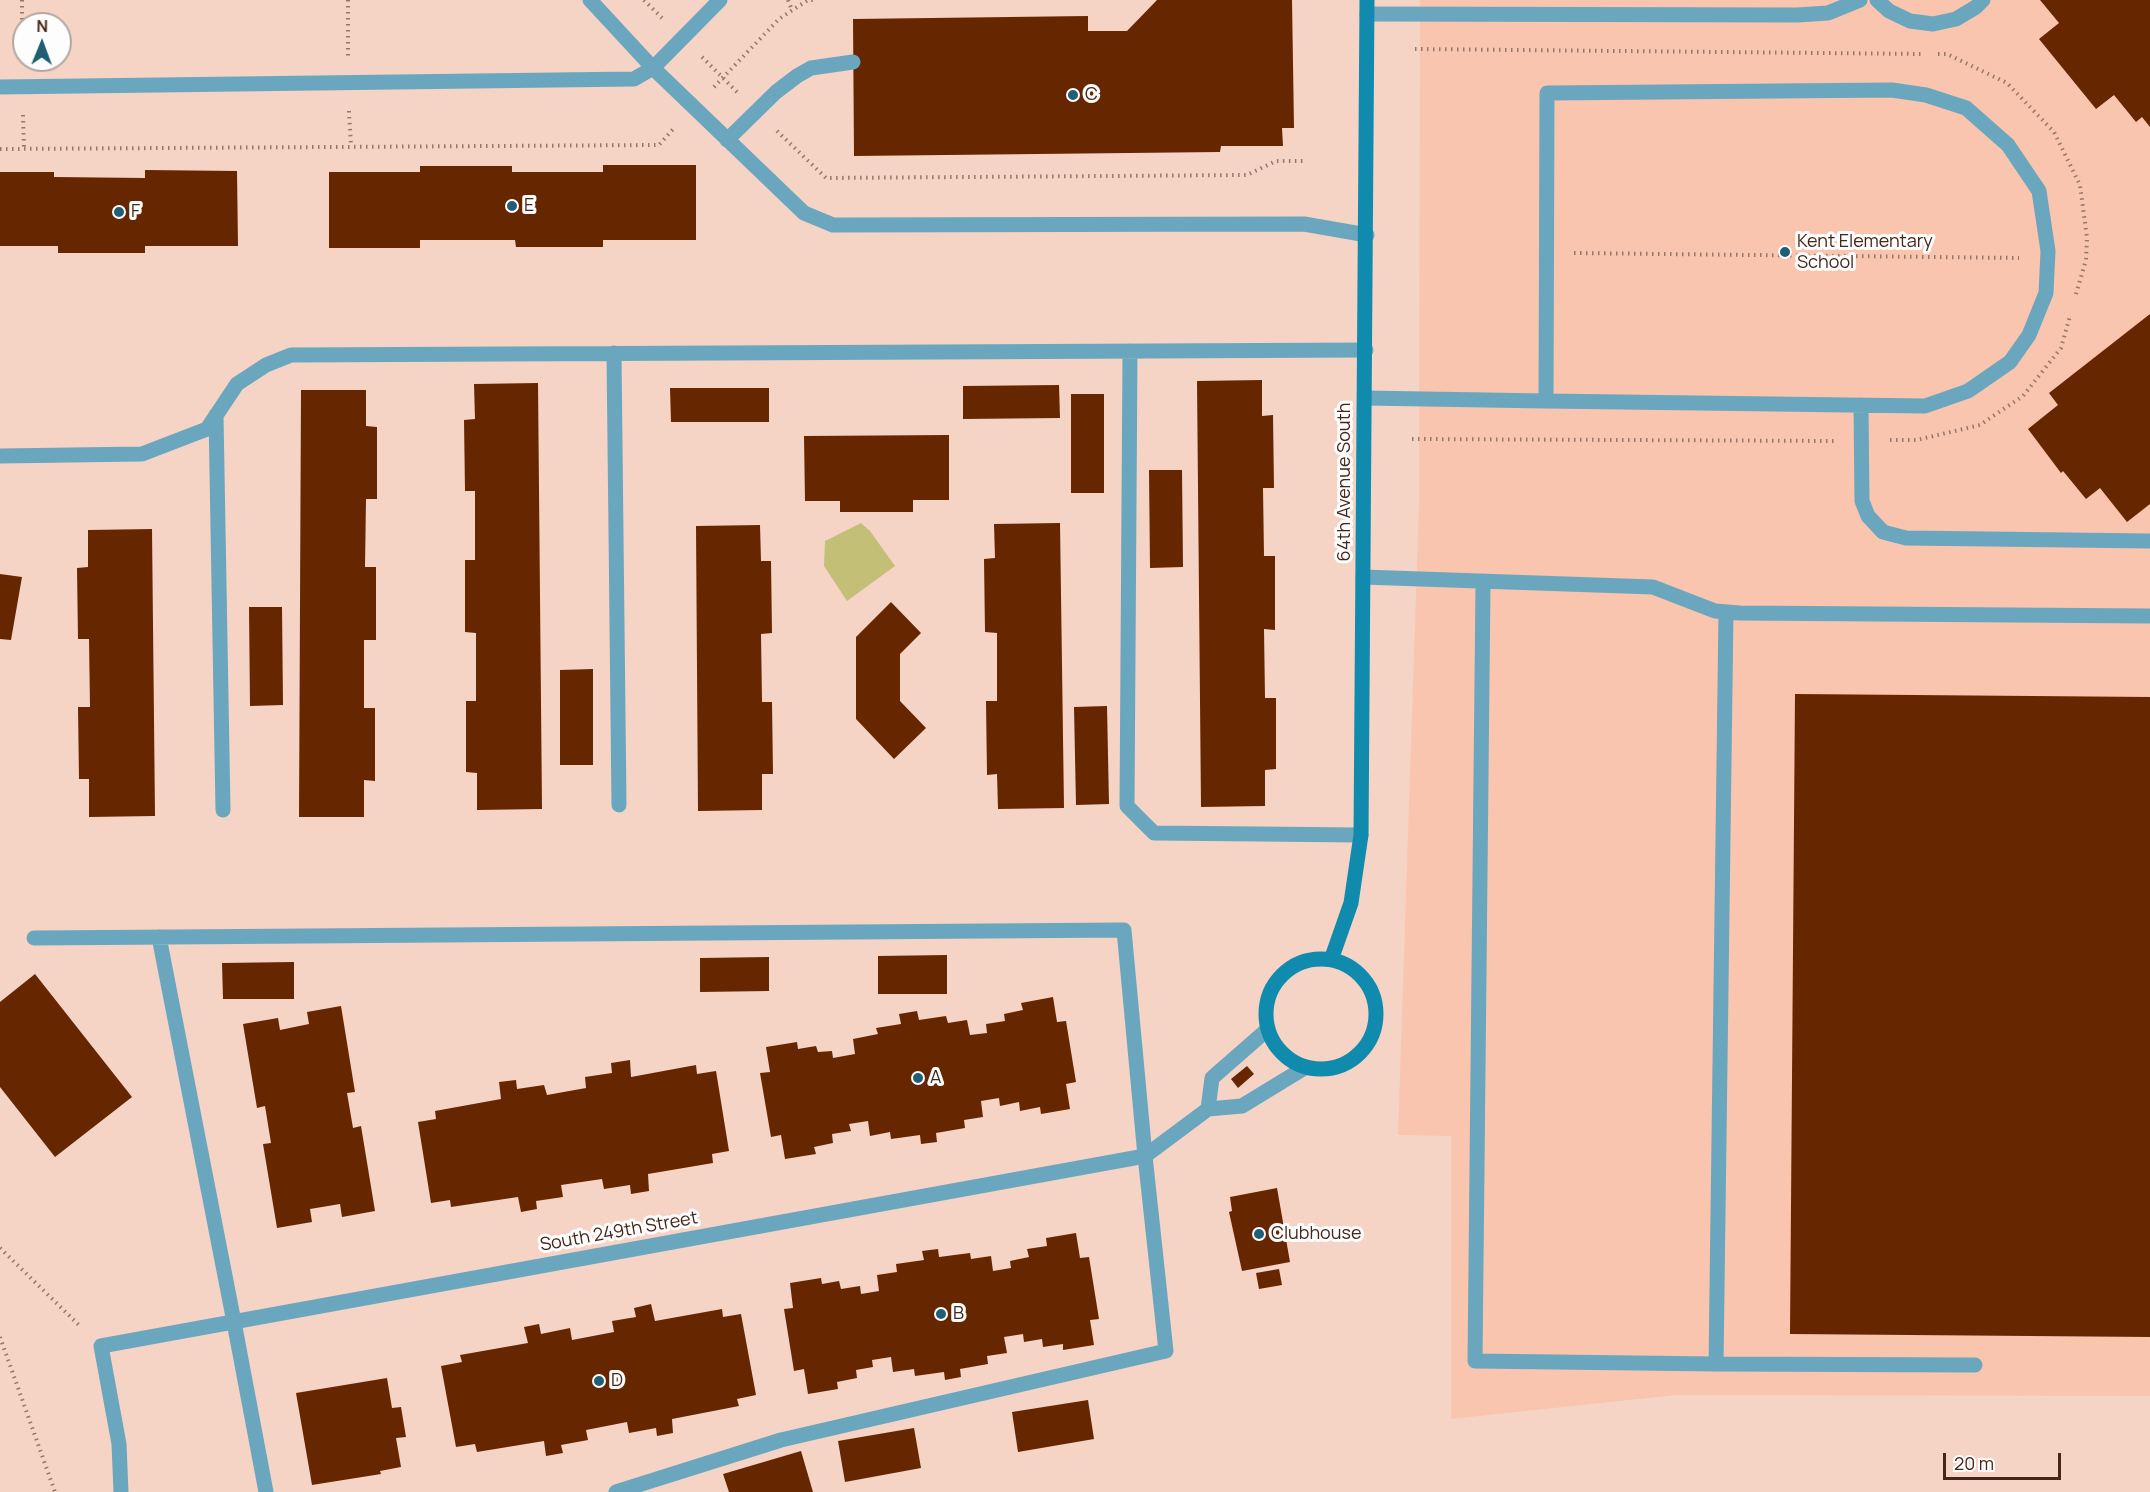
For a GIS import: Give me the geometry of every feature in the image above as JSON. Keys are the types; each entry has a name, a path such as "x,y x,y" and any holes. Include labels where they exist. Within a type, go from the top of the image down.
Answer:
{"street":[{"path":"590,0 653,68 804,213 833,225 1304,224 1367,235"},
{"path":"0,87 634,79 653,68 720,0"},
{"path":"1367,7 1797,15 1828,13 1860,0"},
{"path":"1877,0 1889,11 1910,21 1933,24 1956,19 1983,0"},
{"name":"64th Avenue South","path":"1331,960 1351,903 1361,835 1367,7"},
{"path":"727,140 776,92 811,68 853,62"},
{"path":"1365,398 1546,401 1925,406 1968,391 2010,362 2029,335 2046,293 2047,259 2039,191 2008,145 1966,108 1926,95 1892,90 1547,93 1546,401"},
{"path":"0,456 142,454 207,429 237,384 266,365 291,355 1366,350"},
{"path":"1130,351 1127,806 1154,833 1361,835"},
{"path":"614,353 619,805"},
{"path":"1862,405 1863,501 1868,516 1883,532 1906,538 2150,541"},
{"path":"216,415 223,810"},
{"path":"1363,577 1483,583 1653,587 1715,611 1726,612 2150,616"},
{"path":"1483,583 1474,1361 1975,1365"},
{"path":"1716,1364 1726,612"},
{"path":"34,938 1124,930 1166,1351 781,1440 616,1492"},
{"path":"159,937 266,1492"},
{"path":"1312,959 1331,960 1348,966 1362,976 1372,991 1376,1008 1375,1026 1369,1042 1349,1060 1324,1069 1306,1067 1289,1059 1276,1046 1268,1029 1268,1001 1280,976 1295,965 1312,959"},
{"path":"1208,1109 1212,1078 1268,1029"},
{"path":"1145,1156 1208,1109 1242,1106 1306,1067"},
{"name":"South 249th Street","path":"101,1346 1145,1156"},
{"path":"101,1346 119,1444 121,1492"}],"path":[{"path":"644,0 826,178 1247,175 1276,161 1305,161"},
{"path":"789,0 792,10"},
{"path":"0,149 658,145 779,19 808,0 816,0"},
{"path":"1415,50 1947,54 2007,83 2054,132 2080,185 2087,238 2086,260 2073,304"},
{"path":"1546,253 2086,260"},
{"path":"1412,439 1917,440 1980,425 2023,396 2061,348 2070,315"},
{"path":"0,1248 101,1346"},
{"path":"0,1337 55,1492"}],"shaded area":[{"path":"1420,0 2150,0 2150,1396 1676,1395 1451,1419 1451,1136 1398,1135 1419,504"},
{"path":"861,523 870,531 895,566 847,601 824,566 825,541"}],"building":[{"name":"C","path":"1157,0 1292,0 1294,128 1282,128 1283,146 1221,146 1220,152 854,156 853,19 1088,16 1088,31 1127,31"},
{"path":"2040,0 2150,0 2150,127 2142,117 2136,122 2114,95 2096,109 2039,39 2059,23"},
{"name":"E","path":"603,165 696,165 696,240 603,240 603,247 516,247 515,240 420,240 420,248 329,248 329,172 420,172 420,166 512,166 512,172 603,172"},
{"name":"F","path":"145,170 237,171 238,246 145,246 145,253 58,253 58,246 0,246 0,172 54,172 54,177 145,178"},
{"path":"2150,314 2150,504 2127,522 2100,488 2086,499 2063,471 2061,473 2028,429 2058,405 2049,393"},
{"path":"1262,380 1262,416 1273,415 1274,488 1263,488 1264,556 1275,556 1275,630 1264,629 1265,698 1276,698 1276,769 1265,770 1265,806 1201,807 1197,381"},
{"path":"538,383 542,809 477,810 477,773 466,772 466,701 476,701 476,633 465,632 465,560 475,560 475,491 465,491 464,420 475,419 474,384"},
{"path":"1059,385 1060,418 963,419 963,386"},
{"path":"670,388 769,388 769,422 671,422"},
{"path":"301,390 366,390 366,426 377,427 377,499 366,499 365,567 376,567 376,640 364,640 364,708 375,708 375,781 364,780 364,817 299,817"},
{"path":"1071,394 1104,394 1104,493 1071,493"},
{"path":"949,435 949,500 913,500 913,512 840,512 840,501 805,501 804,436"},
{"path":"1149,470 1182,470 1183,567 1150,568"},
{"path":"1060,523 1064,808 998,809 997,774 987,775 986,701 997,701 997,633 985,632 984,559 995,558 994,524"},
{"path":"760,525 761,561 771,561 772,633 761,634 762,702 772,702 773,774 762,774 762,810 698,811 696,526"},
{"path":"152,529 155,816 89,817 89,779 79,779 78,707 90,707 89,639 78,639 77,568 88,567 88,530"},
{"path":"0,574 22,577 11,640 0,639"},
{"path":"891,602 921,633 900,654 900,701 926,728 894,759 856,719 856,637"},
{"path":"249,607 282,607 283,705 250,706"},
{"path":"593,669 593,765 560,765 560,670"},
{"path":"1795,694 2150,697 2150,1337 1790,1334"},
{"path":"1107,706 1109,804 1076,805 1074,707"},
{"path":"947,955 947,994 878,994 878,956"},
{"path":"769,957 769,991 700,992 700,958"},
{"path":"294,962 294,999 223,999 222,963"},
{"path":"35,974 132,1097 55,1157 0,1087 0,1002"},
{"name":"A","path":"1053,997 1057,1022 1066,1021 1076,1082 1066,1084 1070,1109 1041,1114 1040,1107 1020,1111 1019,1102 1000,1106 999,1098 981,1101 983,1117 964,1120 965,1128 936,1133 937,1142 921,1144 920,1135 891,1139 890,1132 870,1136 868,1121 849,1124 851,1131 832,1134 833,1143 814,1147 816,1154 785,1159 781,1135 771,1137 760,1073 770,1072 766,1047 797,1042 798,1049 816,1046 818,1052 832,1051 833,1058 855,1054 853,1039 878,1034 876,1028 901,1024 899,1014 917,1011 919,1020 946,1016 948,1023 967,1020 970,1035 987,1033 986,1024 1005,1021 1004,1014 1023,1010 1021,1003"},
{"path":"341,1006 355,1092 347,1093 353,1128 361,1126 375,1211 342,1217 340,1204 310,1209 312,1222 277,1228 263,1144 271,1143 265,1106 257,1108 243,1024 278,1018 280,1030 309,1024 307,1012"},
{"path":"630,1060 631,1077 696,1065 697,1074 716,1071 729,1151 712,1154 713,1163 648,1174 649,1191 631,1194 630,1185 604,1189 602,1179 561,1185 563,1197 536,1201 537,1209 521,1212 518,1197 451,1207 450,1200 431,1203 418,1122 436,1119 435,1111 501,1099 499,1082 516,1080 517,1089 544,1085 547,1095 586,1088 585,1077 612,1073 611,1063"},
{"path":"1247,1066 1254,1074 1238,1088 1231,1079"},
{"name":"Clubhouse","path":"1277,1188 1290,1262 1242,1271 1229,1212 1232,1211 1230,1197"},
{"name":"B","path":"1076,1233 1080,1258 1089,1257 1099,1319 1090,1320 1094,1345 1063,1350 1063,1344 1043,1347 1042,1339 1024,1342 1023,1334 1004,1337 1007,1353 987,1356 988,1364 960,1369 961,1377 945,1380 944,1372 915,1376 914,1369 893,1372 891,1357 872,1360 873,1367 856,1370 857,1378 837,1382 838,1389 808,1394 804,1369 794,1371 784,1309 793,1308 790,1283 821,1278 822,1284 839,1281 841,1289 860,1286 861,1294 879,1291 877,1275 897,1272 896,1264 924,1260 922,1251 938,1249 939,1257 970,1253 971,1259 991,1256 993,1271 1011,1268 1010,1261 1029,1257 1027,1249 1047,1246 1046,1238"},
{"path":"1279,1269 1282,1285 1259,1289 1256,1273"},
{"name":"D","path":"651,1304 655,1321 722,1309 723,1317 741,1314 756,1395 737,1399 739,1406 672,1419 673,1433 657,1436 656,1428 629,1433 627,1422 586,1430 588,1440 561,1445 563,1453 546,1456 544,1441 477,1452 475,1444 456,1447 441,1366 462,1362 460,1355 528,1343 524,1327 539,1324 541,1334 570,1328 572,1340 614,1332 612,1321 636,1317 634,1308"},
{"path":"387,1378 392,1408 401,1407 406,1437 396,1438 401,1467 380,1471 381,1474 312,1485 296,1393"},
{"path":"1088,1400 1094,1439 1018,1452 1012,1412"},
{"path":"914,1428 921,1468 845,1482 838,1441"},
{"path":"801,1451 813,1492 729,1492 723,1474"}],"place":[{"name":"C","path":"1073,95"},
{"name":"E","path":"512,206"},
{"name":"F","path":"119,212"},
{"name":"Kent Elementary School","path":"1785,252"},
{"name":"A","path":"918,1078"},
{"name":"Clubhouse","path":"1259,1234"},
{"name":"B","path":"941,1314"},
{"name":"D","path":"599,1381"}]}
